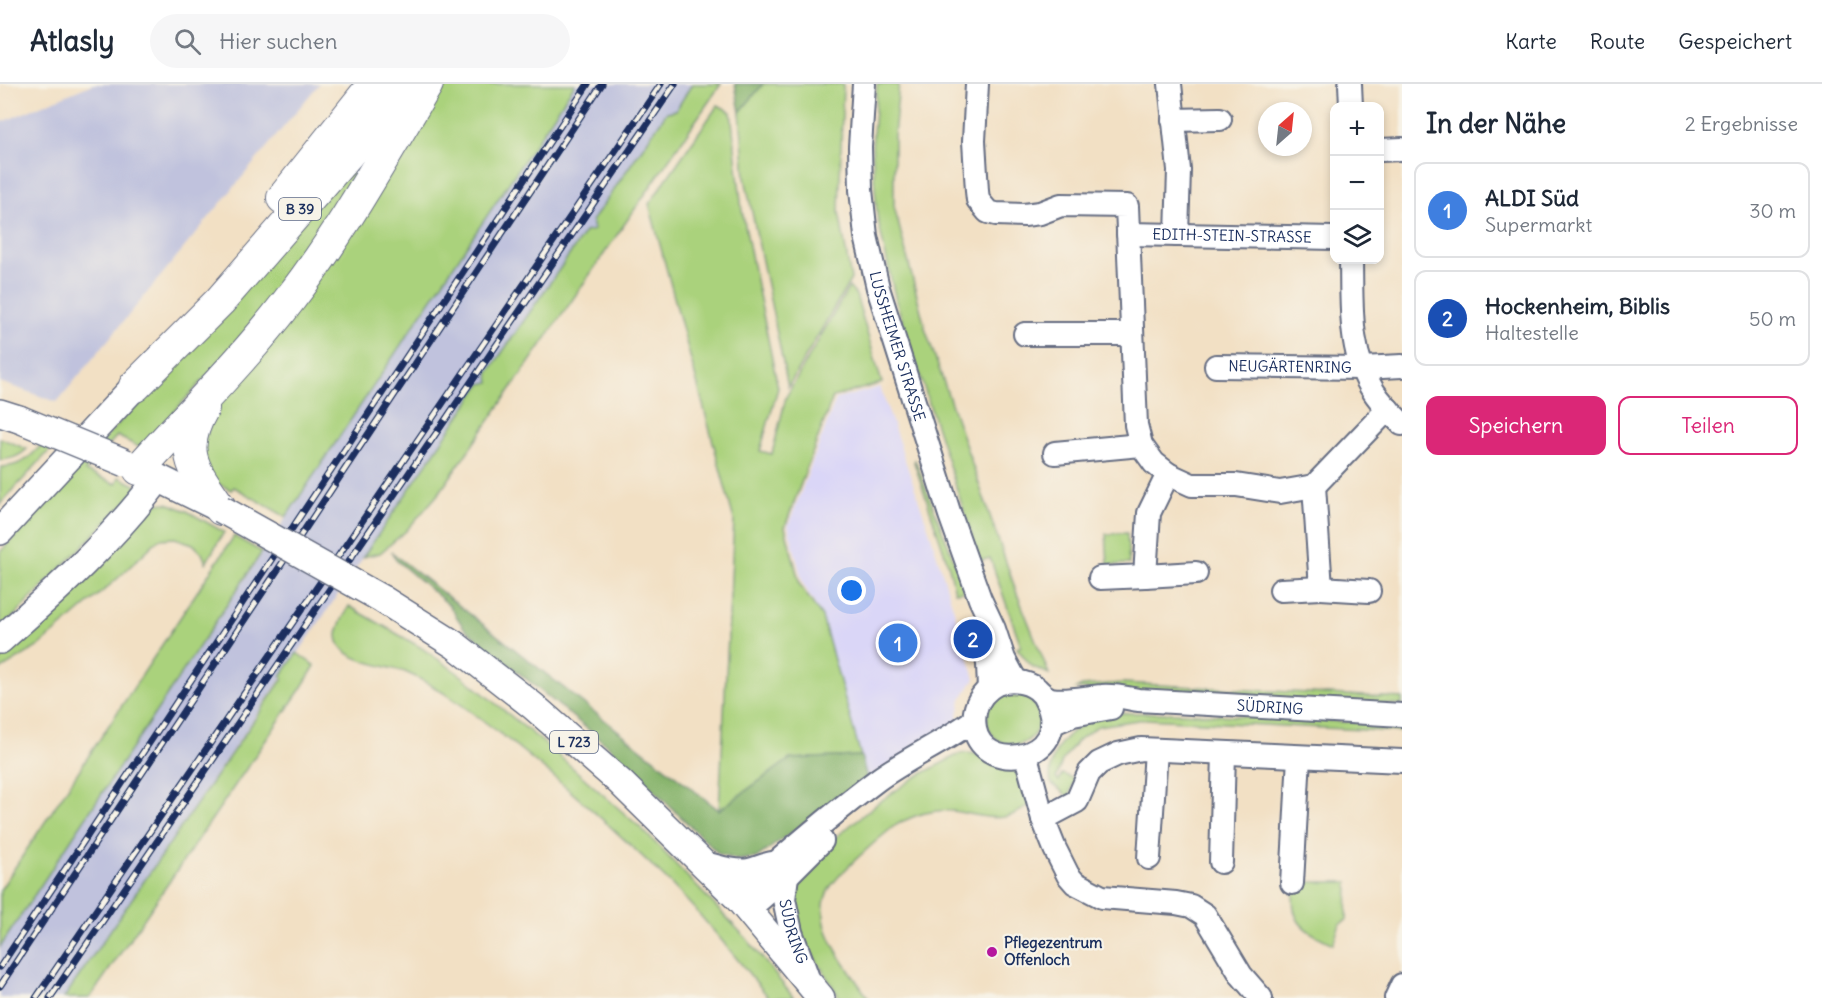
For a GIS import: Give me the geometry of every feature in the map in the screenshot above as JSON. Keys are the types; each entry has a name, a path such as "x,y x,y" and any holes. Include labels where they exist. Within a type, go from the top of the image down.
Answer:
{"highway":[{"name":"B 39","path":"135,386 206,291 374,84"},
{"name":"B 39","path":"135,386 220,301 347,155 404,84"},
{"name":"B 39","path":"141,470 268,328 315,266 427,84"},
{"name":"B 39","path":"212,391 195,422 189,441 191,462 221,509"}],"main road":[{"name":"B 39","path":"0,531 135,386"},
{"path":"0,640 58,589 142,502 141,470 9,416"},
{"name":"L 723","path":"141,470 221,509 382,599 446,638 532,706 620,782 743,903 816,991"}],"street":[{"name":"LUSSHEIMER STRASSE","path":"864,84 860,147 861,190 866,236 878,288 939,483 980,599 994,629 1004,659 1016,681"},
{"path":"977,84 974,141 977,191 978,200 988,212 996,214 1040,213 1061,205 1127,206 1136,425 1142,445 1154,463 1168,474 1192,485 1236,485 1280,492 1314,486 1395,416"},
{"path":"1170,84 1179,170 1178,235"},
{"path":"1350,84 1351,102"},
{"path":"1173,120 1220,119"},
{"path":"1384,150 1402,149"},
{"name":"EDITH-STEIN-STRASSE","path":"1128,234 1330,238"},
{"name":"NEUGÄRTENRING","path":"1351,264 1355,345 1362,368 1374,392 1395,416"},
{"path":"1025,334 1132,334"},
{"name":"NEUGÄRTENRING","path":"1216,366 1362,368 1402,366"},
{"path":"1054,453 1142,445"},
{"path":"1145,576 1149,513 1168,474"},
{"path":"1314,486 1321,588"},
{"path":"1100,578 1196,573"},
{"path":"1281,590 1321,588 1369,591"},
{"name":"LUSSHEIMER STRASSE","path":"980,599 980,631 988,664 989,689"},
{"path":"1016,681 997,684 989,689 981,697 976,708 974,720 976,733 983,744 995,754 1010,758 1026,756 1038,749 1047,738 1051,724 1049,705 1044,697"},
{"name":"SÜDRING","path":"1016,681 1027,684 1044,697 1055,700 1104,695 1138,700 1402,714"},
{"name":"SÜDRING","path":"1051,724 1073,716 1138,700"},
{"name":"SÜDRING","path":"743,903 876,782 900,764 974,720"},
{"name":"SÜDRING","path":"704,863 730,870 749,870 760,865 781,869 915,770 957,749 983,744"},
{"path":"1043,819 1077,801 1089,773 1099,763 1141,748 1402,761"},
{"path":"1149,858 1156,750"},
{"path":"1221,862 1224,753"},
{"path":"1026,756 1043,819 1060,862 1075,883 1102,897 1191,906 1205,915 1241,975 1261,998"},
{"path":"1292,883 1299,757"},
{"name":"SÜDRING","path":"781,869 790,932 816,991"},
{"path":"1396,998 1402,985"}],"shaded area":[{"path":"93,84 319,84 57,402 0,382 0,123"},
{"path":"575,84 692,84 693,86 676,110 667,113 592,221 594,230 490,382 481,384 64,998 0,998 0,947"},
{"path":"880,387 931,536 975,679 961,699 956,726 867,778 822,617 803,584 788,526 836,399"}],"green space":[{"path":"410,84 289,286 141,448 117,436 85,471 116,484 119,477 137,486 135,493 0,630 0,552 257,268"},
{"path":"436,84 575,84 286,517 234,487 231,490 218,484 198,461 217,399"},
{"path":"692,84 721,84 440,492 406,531 380,553 363,557 481,384 490,382 488,373 585,232 594,230 592,221 667,112 676,110"},
{"path":"735,84 763,84 740,112"},
{"path":"763,84 843,84 839,212 851,279 788,387 745,178 740,112"},
{"path":"877,84 899,84 894,136 894,206 926,331 1016,591 1049,674 1031,666 1017,648 1021,646 990,558 980,561 896,301 877,216 872,147"},
{"path":"718,105 731,112 742,211 778,388 760,451 772,454 786,397 849,287 856,295 882,383 833,397 785,527 800,585 822,617 861,756 790,759 719,810 734,520 649,204"},
{"path":"0,438 27,449 15,457 0,460"},
{"path":"42,444 52,448 0,504 2,467 15,465 25,460"},
{"path":"915,460 959,573 964,591 955,592"},
{"path":"167,503 187,511 224,532 206,563 202,553 193,544 175,538 159,539 117,579 39,646 0,670 0,650 154,504"},
{"path":"1127,533 1129,564 1108,565 1106,534"},
{"path":"234,536 262,552 0,947 0,890"},
{"path":"391,552 719,810 790,759 861,756 867,778 756,858 737,860 719,854 607,745 464,628 449,605 396,560"},
{"path":"349,606 420,647 462,676 550,748 642,829 747,939 794,998 769,998 707,923 668,881 593,811 488,724 426,682 405,672 364,661 345,651 339,644 337,632"},
{"path":"297,653 315,666 300,690 90,998 64,998 283,678 281,676"},
{"path":"1123,683 1402,698 1402,705 1076,689 1082,686"},
{"path":"1013,693 1023,695 1031,701 1037,709 1039,719 1037,729 1031,737 1023,743 1013,745 1003,743 995,737 989,729 987,719 989,709 995,701 1003,695"},
{"path":"1119,713 1183,713 1402,725 1402,732 1145,719 1098,726 1077,741 1062,761 1056,779 1059,781 1062,774 1075,779 1069,797 1051,783 1051,766 1056,751 1079,727 1078,719"},
{"path":"968,753 991,757 1015,768 1024,780 1029,804 1007,817 995,818 947,810 914,817 893,827 848,867 828,891 824,904 824,918 836,949 868,998 840,998 800,935 792,914 796,882 825,846 879,802 916,777 959,754"},
{"path":"1294,882 1348,882 1347,920 1340,924 1333,944 1312,933 1299,922 1294,906"}],"railway":[{"path":"0,967 588,84"},
{"path":"0,986 602,84"},
{"path":"36,998 661,84"},
{"path":"50,998 675,84"}],"place":[{"name":"Hockenheim, Biblis","path":"973,639"},
{"name":"ALDI Süd","path":"898,643"},
{"name":"Pflegezentrum Offenloch","path":"992,952"}]}
